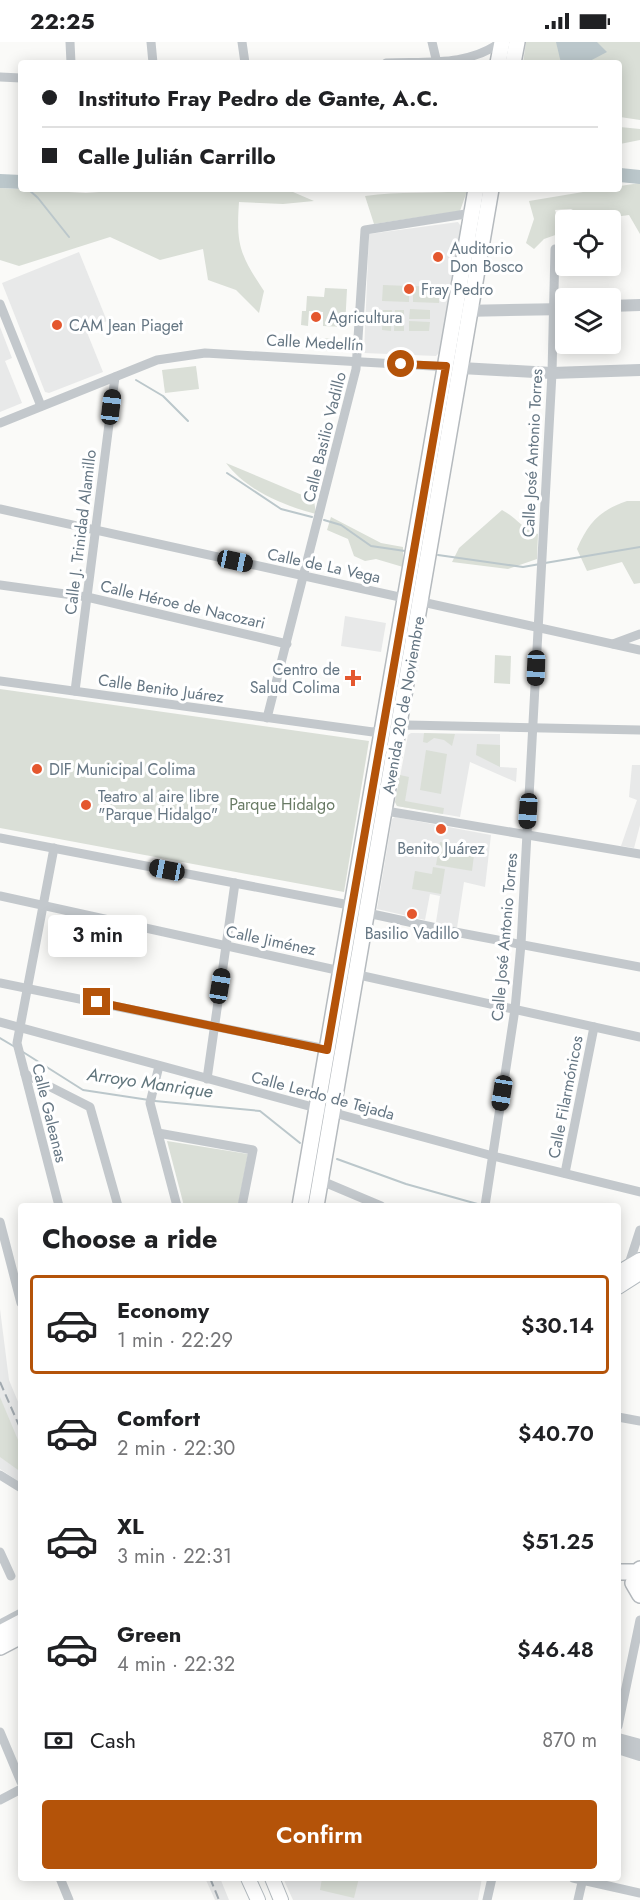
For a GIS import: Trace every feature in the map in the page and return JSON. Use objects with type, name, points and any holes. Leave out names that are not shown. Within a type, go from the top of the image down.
[{"type":"main road","points":[[498,60],[501,42]]},
{"type":"main road","points":[[514,60],[517,42]]},
{"type":"main road","name":"Avenida 20 de Noviembre","points":[[300,1203],[317,1108],[334,1051],[359,909],[369,808],[406,598],[454,367],[471,311],[481,203]]},
{"type":"main road","name":"Avenida 20 de Noviembre","points":[[359,909],[385,811],[422,602],[454,367],[455,311],[481,203]]},
{"type":"main road","name":"Avenida 20 de Noviembre","points":[[317,1203],[332,1113],[334,1051]]},
{"type":"main road","points":[[621,1283],[632,1268]]},
{"type":"main road","points":[[621,1572],[638,1570],[638,1595]]},
{"type":"main road","points":[[621,1582],[638,1595]]},
{"type":"main road","points":[[0,1633],[18,1624]]},
{"type":"main road","points":[[0,1647],[18,1638]]},
{"type":"main road","points":[[249,1881],[258,1900]]},
{"type":"main road","points":[[273,1881],[281,1900]]},
{"type":"street","points":[[70,42],[71,60]]},
{"type":"street","points":[[152,42],[153,60]]},
{"type":"street","points":[[242,42],[245,60]]},
{"type":"street","points":[[432,42],[436,60]]},
{"type":"street","points":[[451,60],[478,56],[501,42]]},
{"type":"street","points":[[0,77],[18,78]]},
{"type":"street","name":"Calle Basilio Vadillo","points":[[267,718],[305,576],[357,361],[364,230],[481,203]]},
{"type":"street","points":[[0,304],[42,406]]},
{"type":"street","points":[[621,306],[640,305]]},
{"type":"street","points":[[455,311],[555,310]]},
{"type":"street","name":"Calle José Antonio Torres","points":[[485,1203],[515,1009],[521,944],[555,349]]},
{"type":"street","name":"Calle Medellín","points":[[0,423],[157,360],[187,354],[357,361],[552,373],[640,370]]},
{"type":"street","name":"Calle J. Trinidad Alamillo","points":[[75,691],[115,377]]},
{"type":"street","name":"Calle de La Vega","points":[[0,509],[640,650]]},
{"type":"street","name":"Calle Héroe de Nacozari","points":[[0,585],[87,597],[287,644]]},
{"type":"street","points":[[613,644],[640,634]]},
{"type":"street","name":"Calle Benito Juárez","points":[[0,681],[373,732],[400,726],[640,730]]},
{"type":"street","points":[[369,808],[640,854]]},
{"type":"street","points":[[0,838],[235,883],[640,968]]},
{"type":"street","points":[[20,1027],[54,848]]},
{"type":"street","points":[[207,1079],[235,883]]},
{"type":"street","name":"Calle Jiménez","points":[[0,896],[640,1037]]},
{"type":"street","points":[[0,982],[334,1051]]},
{"type":"street","name":"Calle Lerdo de Tejada","points":[[0,1022],[493,1156],[640,1192]]},
{"type":"street","name":"Calle Galeanas","points":[[20,1027],[17,1043],[58,1203]]},
{"type":"street","name":"Calle Filarmónicos","points":[[565,1173],[594,1027]]},
{"type":"street","points":[[159,1066],[151,1100],[176,1203]]},
{"type":"street","points":[[25,1074],[90,1107],[117,1203]]},
{"type":"street","points":[[158,1133],[253,1150],[243,1203]]},
{"type":"street","points":[[305,1174],[374,1203]]},
{"type":"street","points":[[0,1222],[16,1267]]},
{"type":"street","points":[[632,1268],[640,1230]]},
{"type":"street","points":[[621,1418],[640,1421]]},
{"type":"street","points":[[3,1480],[18,1487]]},
{"type":"street","points":[[0,1551],[11,1576]]},
{"type":"street","points":[[0,1624],[18,1615]]},
{"type":"street","points":[[621,1712],[640,1620]]},
{"type":"street","points":[[0,1654],[18,1645]]},
{"type":"street","points":[[0,1732],[18,1775]]},
{"type":"street","points":[[621,1740],[640,1745]]},
{"type":"street","points":[[621,1749],[640,1755]]},
{"type":"street","points":[[0,1800],[18,1791]]},
{"type":"street","points":[[61,1881],[69,1900]]},
{"type":"street","points":[[487,1900],[491,1881]]},
{"type":"street","points":[[578,1900],[580,1881]]},
{"type":"street","points":[[589,1881],[640,1893]]},
{"type":"shaded area","points":[[556,42],[597,42],[607,52],[592,60],[560,60]]},
{"type":"shaded area","name":"Fray Pedro","points":[[458,222],[462,228],[441,351],[436,356],[364,353],[369,234]]},
{"type":"shaded area","name":"CAM Jean Piaget","points":[[79,252],[107,321],[86,330],[103,372],[49,393],[45,392],[2,283]]},
{"type":"shaded area","points":[[0,327],[12,358],[5,361],[22,403],[0,412]]},
{"type":"shaded area","points":[[345,616],[386,623],[381,652],[341,646]]},
{"type":"shaded area","points":[[411,733],[500,734],[500,767],[517,768],[516,782],[470,762],[460,817],[397,806],[395,802],[408,735]]},
{"type":"shaded area","points":[[632,765],[640,765],[640,825],[634,848],[621,846],[637,800],[629,797]]},
{"type":"shaded area","points":[[395,817],[491,835],[485,887],[464,882],[457,928],[436,922],[440,896],[430,894],[425,920],[377,909],[392,819]]},
{"type":"shaded area","points":[[0,1309],[9,1380],[18,1402],[18,1481],[0,1469]]},
{"type":"shaded area","points":[[206,1881],[221,1881],[229,1900],[215,1900]]},
{"type":"shaded area","points":[[284,1881],[481,1881],[478,1900],[293,1900]]},
{"type":"green space","points":[[526,42],[640,42],[640,120],[622,117],[622,60],[523,60]]},
{"type":"green space","points":[[622,127],[640,129],[640,140],[622,144]]},
{"type":"green space","points":[[640,183],[640,234],[629,215],[621,216],[621,210],[555,210],[555,235],[544,239],[534,249],[526,243],[534,219],[529,201],[583,192],[622,192],[622,186]]},
{"type":"green space","points":[[0,188],[18,189],[18,192],[86,193],[293,192],[314,201],[283,204],[239,202],[238,229],[241,249],[264,291],[259,313],[236,290],[208,280],[203,249],[160,260],[110,237],[19,266],[0,260]]},
{"type":"green space","points":[[467,192],[460,211],[374,224],[365,196]]},
{"type":"green space","points":[[383,285],[409,286],[409,302],[382,301]]},
{"type":"green space","points":[[413,286],[439,287],[439,303],[413,302]]},
{"type":"green space","points":[[325,288],[347,289],[345,327],[323,326],[323,312],[309,311],[308,326],[301,325],[302,311],[306,311],[307,296],[324,297]]},
{"type":"green space","points":[[410,309],[430,310],[430,319],[409,319]]},
{"type":"green space","points":[[383,310],[392,310],[391,331],[382,330]]},
{"type":"green space","points":[[395,310],[404,310],[404,331],[394,331]]},
{"type":"green space","points":[[409,321],[430,322],[429,331],[409,331]]},
{"type":"green space","points":[[319,338],[354,340],[353,352],[319,350]]},
{"type":"green space","points":[[196,366],[199,389],[165,393],[162,370]]},
{"type":"green space","points":[[226,463],[314,500],[316,514],[266,496],[234,473]]},
{"type":"green space","points":[[627,501],[640,501],[640,583],[634,584],[622,562],[587,571],[577,549],[586,532],[602,513]]},
{"type":"green space","points":[[502,510],[538,534],[537,559],[508,569],[452,562],[459,548]]},
{"type":"green space","points":[[331,517],[381,543],[403,547],[403,567],[376,559],[365,561],[354,556],[348,539],[327,530]]},
{"type":"green space","points":[[495,655],[511,656],[510,684],[494,683]]},
{"type":"green space","name":"Parque Hidalgo","points":[[0,689],[369,741],[344,892],[0,828]]},
{"type":"green space","points":[[424,733],[455,734],[452,746],[444,740],[434,738],[427,743],[423,742]]},
{"type":"green space","points":[[477,744],[500,745],[500,767],[476,755]]},
{"type":"green space","points":[[426,750],[447,754],[441,794],[420,790]]},
{"type":"green space","points":[[400,775],[409,777],[405,801],[444,808],[443,814],[397,806],[395,802]]},
{"type":"green space","points":[[440,842],[475,847],[472,871],[436,865]]},
{"type":"green space","points":[[433,867],[445,869],[441,894],[412,889],[415,871],[432,874]]},
{"type":"green space","points":[[167,1141],[248,1154],[239,1203],[183,1203]]},
{"type":"green space","points":[[0,1397],[18,1440],[18,1470],[0,1457]]},
{"type":"green space","points":[[322,1881],[358,1881],[354,1898],[320,1890]]},
{"type":"waterway","points":[[622,175],[640,177]]},
{"type":"waterway","points":[[0,181],[18,182]]},
{"type":"waterway","points":[[31,192],[69,237]]},
{"type":"waterway","points":[[136,380],[163,396],[188,421]]},
{"type":"waterway","points":[[227,473],[281,509],[312,517]]},
{"type":"waterway","points":[[324,520],[341,525],[371,546],[405,551]]},
{"type":"waterway","points":[[545,563],[640,547]]},
{"type":"waterway","points":[[438,555],[523,567],[540,564]]},
{"type":"waterway","name":"Arroyo Manrique","points":[[0,1038],[15,1047]]},
{"type":"waterway","name":"Arroyo Manrique","points":[[23,1052],[83,1090],[149,1100]]},
{"type":"waterway","name":"Arroyo Manrique","points":[[155,1101],[260,1111],[300,1143]]},
{"type":"waterway","name":"Arroyo Manrique","points":[[337,1159],[406,1184],[474,1203]]},
{"type":"railway","points":[[0,1382],[18,1423]]},
{"type":"railway","points":[[211,1881],[219,1900]]},
{"type":"place","name":"Auditorio Don Bosco","points":[[438,257]]},
{"type":"place","name":"Fray Pedro","points":[[409,289]]},
{"type":"place","name":"Agricultura","points":[[316,317]]},
{"type":"place","name":"CAM Jean Piaget","points":[[57,325]]},
{"type":"place","name":"Centro de Salud Colima","points":[[353,678]]},
{"type":"place","name":"DIF Municipal Colima","points":[[37,769]]},
{"type":"place","name":"Teatro al aire libre \"Parque Hidalgo\"","points":[[86,805]]},
{"type":"place","name":"Benito Juárez","points":[[441,829]]},
{"type":"place","name":"Basilio Vadillo","points":[[412,914]]},
{"type":"route","points":[[97,1002],[327,1050],[446,366],[401,364]]}]
